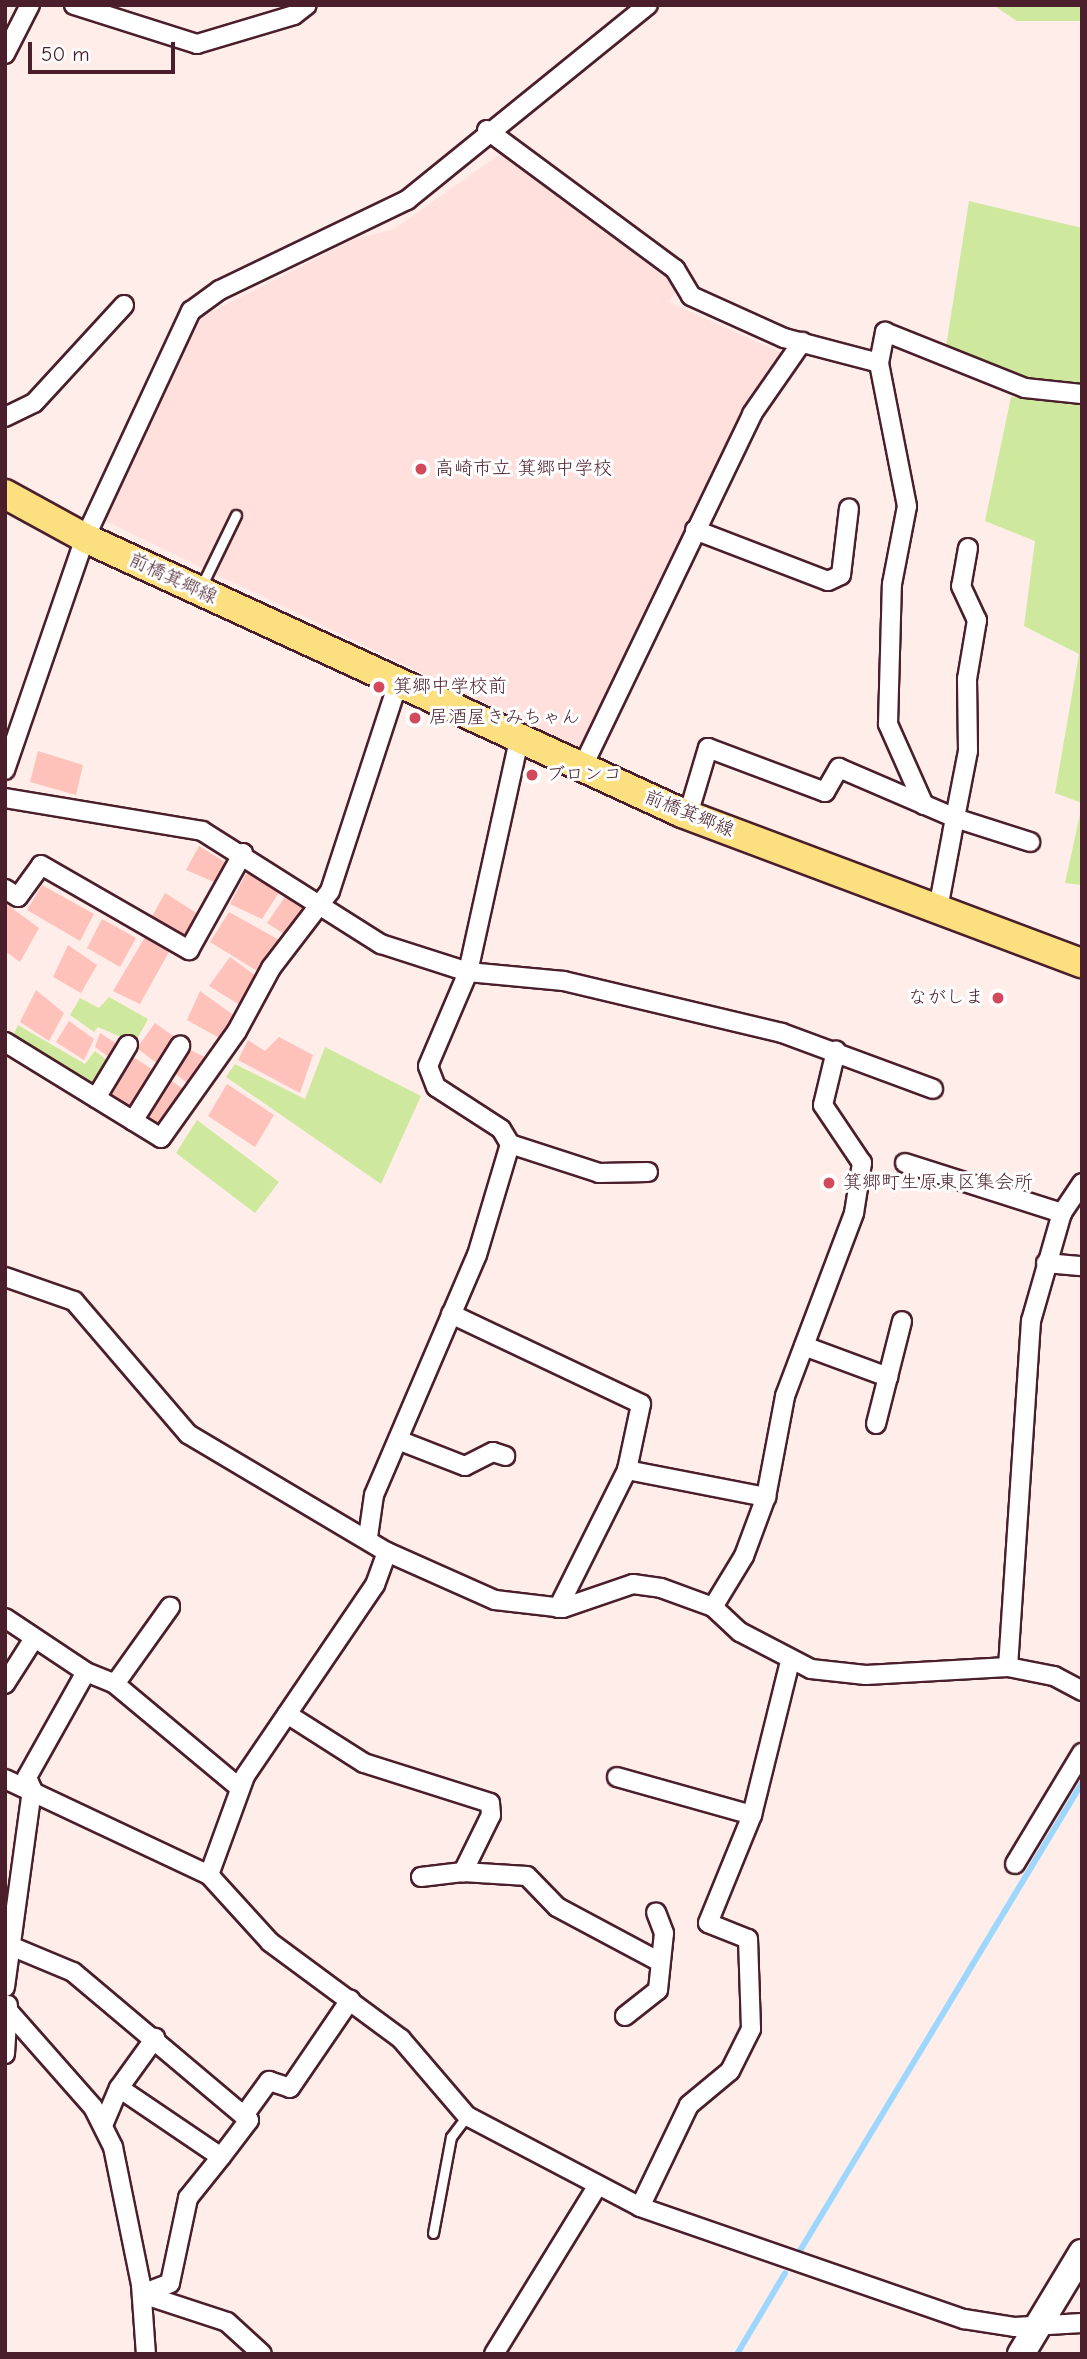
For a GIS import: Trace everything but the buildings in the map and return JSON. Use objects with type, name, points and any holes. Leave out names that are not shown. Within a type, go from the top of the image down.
[{"type":"main road","name":"前橋箕郷線","points":[[5,494],[85,538],[199,592],[688,816],[1082,963]]},
{"type":"street","points":[[5,54],[30,5]]},
{"type":"street","points":[[74,5],[197,44],[307,5]]},
{"type":"street","points":[[5,770],[85,538],[191,311],[220,290],[396,207],[487,130],[648,5]]},
{"type":"street","points":[[487,130],[676,269],[691,296],[802,342],[879,363]]},
{"type":"street","points":[[5,417],[34,403],[124,305]]},
{"type":"street","points":[[924,805],[888,724],[892,584],[907,506],[879,363],[885,332],[1025,388],[1082,394]]},
{"type":"street","points":[[582,768],[752,414],[802,342]]},
{"type":"street","points":[[695,530],[828,581],[841,575],[849,508]]},
{"type":"street","points":[[938,909],[968,751],[967,679],[977,620],[961,586],[968,548]]},
{"type":"street","points":[[5,1042],[161,1138],[322,901],[345,853],[398,683]]},
{"type":"street","points":[[519,740],[468,972],[430,1051],[429,1076],[453,1102],[501,1129],[510,1144],[598,1173],[648,1172]]},
{"type":"street","points":[[688,816],[708,747],[825,792],[839,768],[954,818],[1030,842]]},
{"type":"street","points":[[5,798],[202,831],[322,901],[381,944],[468,972],[564,981],[836,1051],[933,1089]]},
{"type":"street","points":[[5,889],[18,897],[41,865],[190,950],[243,853]]},
{"type":"street","points":[[96,1098],[128,1045]]},
{"type":"street","points":[[133,1121],[180,1046]]},
{"type":"street","points":[[713,1607],[744,1556],[766,1497],[785,1396],[854,1213],[862,1163],[823,1105],[836,1051]]},
{"type":"street","points":[[368,1537],[374,1495],[451,1314],[510,1144]]},
{"type":"street","points":[[905,1163],[1062,1213]]},
{"type":"street","points":[[1008,1667],[1020,1547],[1024,1394],[1046,1263],[1062,1213],[1082,1183]]},
{"type":"street","points":[[1046,1263],[1082,1266]]},
{"type":"street","points":[[5,1277],[74,1301],[188,1434],[368,1537],[387,1552],[495,1600],[558,1608],[633,1584],[684,1594],[713,1607],[790,1662],[866,1675],[1008,1667],[1054,1676],[1082,1691]]},
{"type":"street","points":[[451,1314],[640,1404],[627,1470],[558,1608]]},
{"type":"street","points":[[876,1424],[902,1321]]},
{"type":"street","points":[[804,1346],[888,1377]]},
{"type":"street","points":[[398,1440],[465,1466],[493,1452],[505,1455]]},
{"type":"street","points":[[627,1470],[766,1497]]},
{"type":"street","points":[[209,1875],[240,1788],[375,1585],[387,1552]]},
{"type":"street","points":[[115,1684],[170,1607]]},
{"type":"street","points":[[5,1618],[33,1640],[86,1672],[115,1684],[240,1788]]},
{"type":"street","points":[[5,1684],[33,1640]]},
{"type":"street","points":[[640,2207],[688,2105],[730,2071],[751,2029],[748,1939],[708,1923],[751,1815],[790,1662]]},
{"type":"street","points":[[5,2054],[10,2013],[5,1987],[13,1947],[32,1789],[27,1777],[86,1672]]},
{"type":"street","points":[[287,1714],[364,1763],[490,1803],[494,1808],[463,1872]]},
{"type":"street","points":[[1015,1864],[1082,1753]]},
{"type":"street","points":[[617,1777],[751,1815]]},
{"type":"street","points":[[5,1779],[32,1789],[209,1875],[270,1942],[401,2039],[467,2116],[640,2207],[792,2262],[964,2319],[1037,2327],[1082,2323]]},
{"type":"street","points":[[421,1877],[463,1872],[527,1876],[557,1907],[660,1962]]},
{"type":"street","points":[[625,2016],[658,1990],[664,1933],[656,1912]]},
{"type":"street","points":[[13,1947],[73,1972],[155,2038],[186,2072],[245,2114],[249,2120],[188,2198],[170,2283],[142,2294]]},
{"type":"street","points":[[245,2114],[269,2081],[290,2088],[350,2000]]},
{"type":"street","points":[[10,2013],[104,2123],[142,2294],[146,2354]]},
{"type":"street","points":[[104,2123],[119,2088],[155,2038]]},
{"type":"street","points":[[119,2088],[221,2157]]},
{"type":"street","points":[[494,2354],[597,2185]]},
{"type":"street","points":[[1021,2354],[1082,2253]]},
{"type":"street","points":[[142,2294],[227,2322],[262,2354]]},
{"type":"lane","points":[[199,592],[236,515]]},
{"type":"lane","points":[[433,2233],[451,2137],[467,2116]]},
{"type":"shaded area","name":"高崎市立 箕郷中学校","points":[[506,150],[672,278],[676,291],[669,302],[782,353],[582,750],[101,519],[201,317],[355,239],[394,229]]},
{"type":"green space","points":[[993,5],[1082,5],[1082,21],[1017,21]]},
{"type":"green space","points":[[969,201],[1082,228],[1082,385],[1036,384],[946,347]]},
{"type":"green space","points":[[1011,397],[1082,404],[1082,803],[1055,793],[1079,654],[1024,626],[1035,541],[985,521]]},
{"type":"green space","points":[[1082,805],[1082,885],[1065,883]]},
{"type":"green space","points":[[109,997],[148,1019],[135,1043],[98,1027],[94,1032],[70,1015],[80,998],[99,1008]]},
{"type":"green space","points":[[18,1025],[85,1064],[95,1051],[111,1063],[95,1093],[10,1041]]},
{"type":"green space","points":[[325,1047],[421,1096],[381,1184],[226,1077],[235,1064],[305,1099]]},
{"type":"green space","points":[[197,1120],[279,1182],[255,1213],[176,1153]]},
{"type":"waterway","points":[[798,2254],[1082,1783]]},
{"type":"waterway","points":[[737,2354],[785,2273]]},
{"type":"place","name":"高崎市立 箕郷中学校","points":[[421,469]]},
{"type":"place","name":"箕郷中学校前","points":[[379,687]]},
{"type":"place","name":"居酒屋きみちゃん","points":[[415,718]]},
{"type":"place","name":"ブロンコ","points":[[532,775]]},
{"type":"place","name":"ながしま","points":[[998,998]]},
{"type":"place","name":"箕郷町生原東区集会所","points":[[829,1183]]}]
